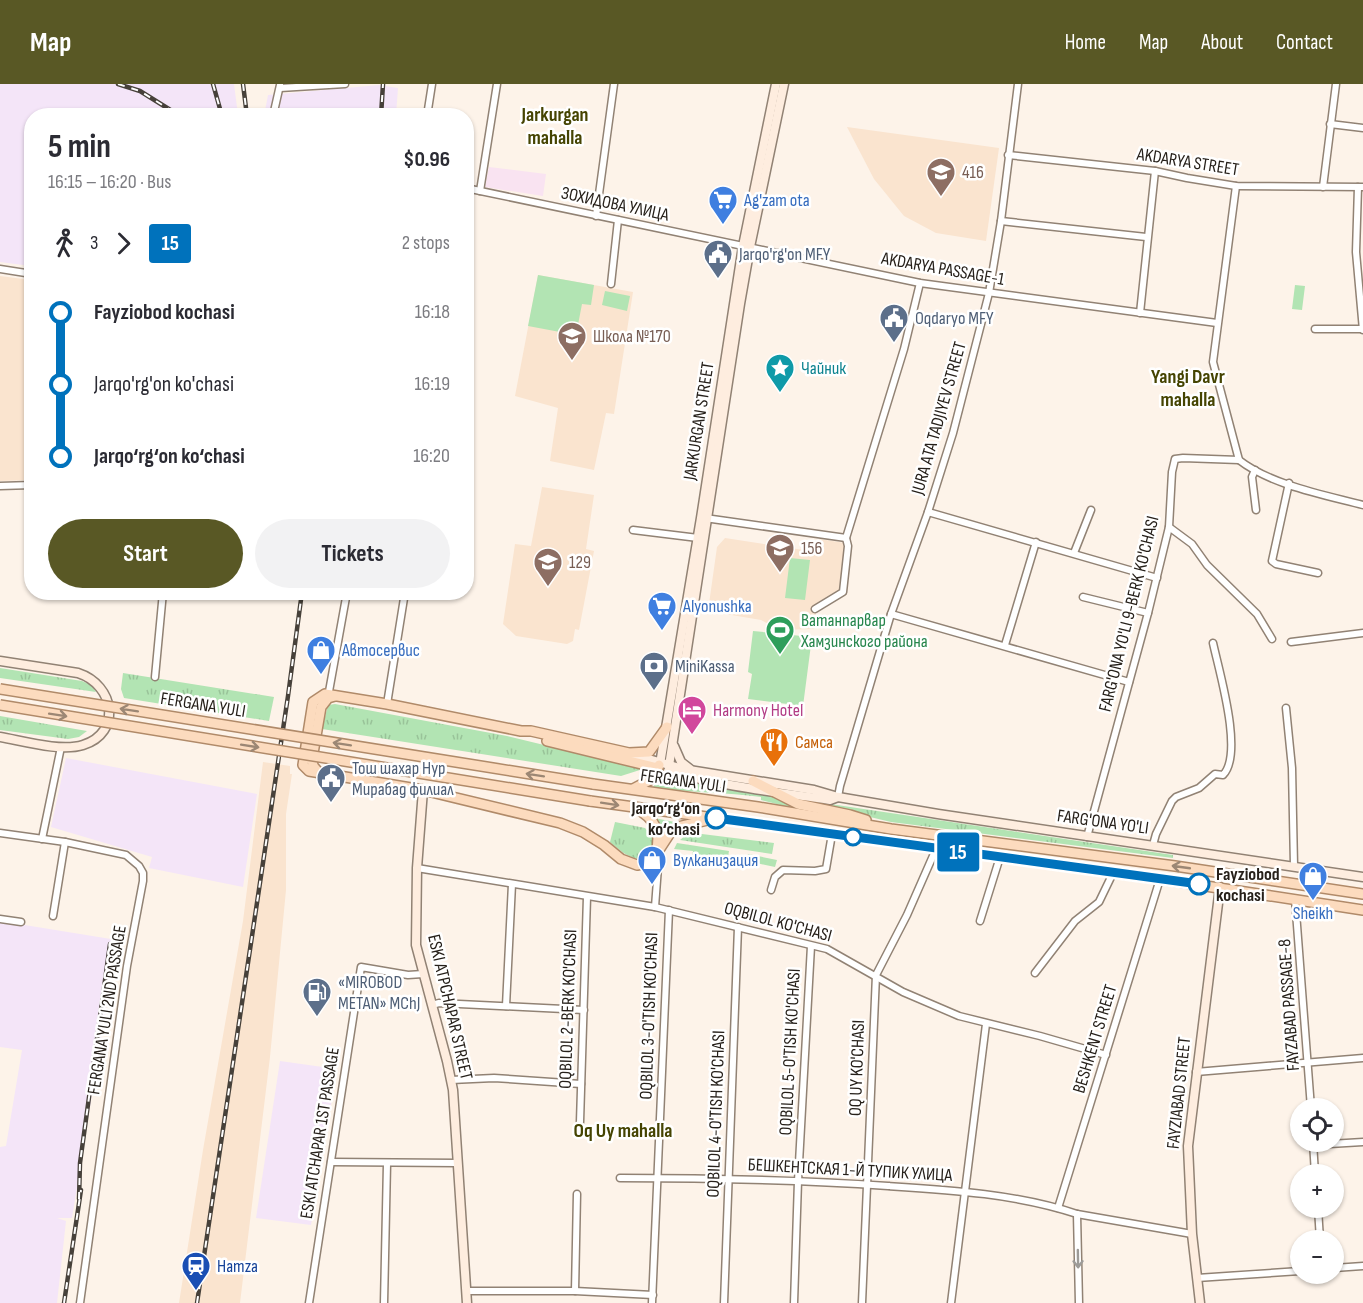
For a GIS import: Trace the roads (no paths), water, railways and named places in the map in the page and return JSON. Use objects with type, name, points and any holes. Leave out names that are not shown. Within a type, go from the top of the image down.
[{"type":"main road","name":"FERGANA YULI","points":[[0,689],[592,784],[758,807],[891,829],[1363,893]]},
{"type":"main road","points":[[666,727],[649,752],[629,753],[531,731],[331,696],[321,707],[312,757],[313,766],[319,772],[423,790],[571,827],[593,838],[621,859],[632,864],[642,865],[653,859],[670,833],[678,826],[716,818]]},
{"type":"main road","name":"FERGANA YULI","points":[[0,705],[590,801],[1220,887],[1363,910]]},
{"type":"main road","points":[[521,731],[530,737],[663,766]]},
{"type":"main road","points":[[627,789],[645,784],[663,766]]},
{"type":"main road","points":[[753,782],[798,804],[850,815],[891,829]]},
{"type":"main road","points":[[630,807],[639,809],[658,829],[658,847],[653,859]]},
{"type":"street","points":[[275,108],[280,86],[345,84]]},
{"type":"street","points":[[428,108],[432,84]]},
{"type":"street","points":[[480,191],[496,84]]},
{"type":"street","points":[[596,216],[614,84]]},
{"type":"street","name":"JARKURGAN STREET","points":[[663,766],[674,746],[704,518],[746,247],[776,84]]},
{"type":"street","name":"JARKURGAN STREET","points":[[746,247],[784,84]]},
{"type":"street","name":"JURA АTA TADJIYEV STREET","points":[[838,797],[891,614],[928,512],[952,433],[989,293],[1001,221],[1018,84]]},
{"type":"street","points":[[1323,187],[1336,84]]},
{"type":"street","points":[[1330,124],[1363,128]]},
{"type":"street","name":"AKDARYA STREET","points":[[1008,155],[1155,171],[1236,186],[1360,187]]},
{"type":"street","points":[[1140,313],[1146,237],[1155,171]]},
{"type":"street","points":[[1236,186],[1213,362],[1239,460],[1255,470],[1289,483],[1363,505]]},
{"type":"street","points":[[1315,329],[1363,329],[1360,187]]},
{"type":"street","name":"ЗОХИДОВА УЛИЦА","points":[[474,190],[746,247]]},
{"type":"street","points":[[611,284],[618,220]]},
{"type":"street","points":[[1001,221],[1146,237]]},
{"type":"street","name":"AKDARYA PASSAGE-1","points":[[746,247],[920,283],[1217,323]]},
{"type":"street","points":[[0,269],[24,273]]},
{"type":"street","points":[[815,609],[843,592],[848,546],[846,538],[904,349],[920,283]]},
{"type":"street","name":"FARG'ONA YO'LI 9-BERK KO'CHASI","points":[[1087,837],[1148,614],[1169,527],[1172,472],[1175,459],[1239,460]]},
{"type":"street","points":[[1255,470],[1252,477],[1257,510]]},
{"type":"street","points":[[1289,483],[1272,561],[1276,564],[1318,573]]},
{"type":"street","points":[[0,486],[24,484]]},
{"type":"street","points":[[1074,553],[1091,510]]},
{"type":"street","name":"JURA АTA TADJIYEV STREET","points":[[928,512],[1157,578]]},
{"type":"street","points":[[704,518],[846,538]]},
{"type":"street","name":"JARKURGAN STREET","points":[[663,766],[666,727],[698,538],[704,518]]},
{"type":"street","points":[[1169,527],[1192,544],[1207,566],[1257,614],[1272,639]]},
{"type":"street","points":[[633,530],[698,538]]},
{"type":"street","points":[[1005,645],[1036,542]]},
{"type":"street","points":[[1083,597],[1148,614]]},
{"type":"street","points":[[155,677],[162,600]]},
{"type":"street","points":[[331,696],[346,600]]},
{"type":"street","points":[[387,704],[404,600]]},
{"type":"street","points":[[891,614],[1129,682]]},
{"type":"street","points":[[1290,642],[1363,633]]},
{"type":"street","points":[[1154,845],[1156,834],[1172,801],[1176,797],[1199,788],[1215,774],[1223,775],[1226,772],[1232,747],[1230,719],[1213,644]]},
{"type":"street","points":[[0,661],[78,673],[89,677],[102,688],[109,708],[108,719],[103,729],[87,744],[61,747],[0,737]]},
{"type":"street","points":[[1287,708],[1292,768],[1294,866]]},
{"type":"street","points":[[674,746],[681,762],[690,770]]},
{"type":"street","points":[[42,840],[61,747]]},
{"type":"street","name":"FARG'ONA YO'LI","points":[[629,753],[709,782],[830,800],[838,797]]},
{"type":"street","name":"FARG'ONA YO'LI","points":[[663,766],[1087,837],[1363,877]]},
{"type":"street","name":"ESKI ATPCHAPAR STREET","points":[[423,790],[417,868],[416,940],[451,1080],[467,1303]]},
{"type":"street","name":"FERGANA YULI 2ND PASSAGE","points":[[0,833],[65,842],[126,855],[137,862],[143,877],[127,966],[81,1303]]},
{"type":"street","points":[[771,890],[775,877],[783,870],[826,869],[832,834]]},
{"type":"street","points":[[53,916],[65,842]]},
{"type":"street","name":"OQ UY KO'CHASI","points":[[862,1303],[876,975],[907,915],[936,849]]},
{"type":"street","points":[[980,921],[1000,857]]},
{"type":"street","points":[[653,859],[658,867],[655,907]]},
{"type":"street","name":"OQBILOL KO'CHASI","points":[[417,868],[655,907],[827,949],[903,992],[959,1016],[1106,1055]]},
{"type":"street","points":[[1035,973],[1075,921],[1099,902],[1113,873]]},
{"type":"street","name":"BESHKENT STREET","points":[[1058,1208],[1160,879]]},
{"type":"street","points":[[506,1006],[512,884]]},
{"type":"street","name":"FAYZIABAD STREET","points":[[1200,1303],[1192,1234],[1188,1146],[1220,887]]},
{"type":"street","name":"OQBILOL 2-BERK KO'CHASI","points":[[580,1122],[587,897]]},
{"type":"street","name":"FAYZABAD PASSAGE-8","points":[[1295,899],[1310,1098]]},
{"type":"street","name":"OQBILOL 3-O'TISH KO'CHASI","points":[[652,1303],[669,910]]},
{"type":"street","points":[[0,919],[21,922]]},
{"type":"street","name":"OQBILOL 4-O'TISH KO'CHASI","points":[[724,1303],[738,927]]},
{"type":"street","name":"OQBILOL 5-O'TISH KO'CHASI","points":[[794,1303],[798,1181],[811,946]]},
{"type":"street","name":"ESKI ATCHAPAR 1ST PASSAGE","points":[[309,1303],[361,967],[408,975],[423,974]]},
{"type":"street","points":[[432,1005],[439,1003],[584,1010]]},
{"type":"street","points":[[951,1303],[986,1024]]},
{"type":"street","points":[[1196,1072],[1363,1058]]},
{"type":"street","points":[[451,1080],[494,1078],[581,1084]]},
{"type":"street","points":[[1344,1142],[1363,1142]]},
{"type":"street","points":[[331,1162],[457,1163]]},
{"type":"street","points":[[384,1303],[387,1164]]},
{"type":"street","name":"БЕШКЕНТСКАЯ 1-Й ТУПИК УЛИЦА","points":[[620,1178],[729,1178],[965,1191],[1192,1234]]},
{"type":"street","points":[[575,1291],[577,1194]]},
{"type":"street","points":[[1077,1214],[1079,1303]]},
{"type":"street","points":[[1344,1267],[1363,1266]]},
{"type":"street","points":[[1197,1278],[1290,1272]]},
{"type":"street","points":[[466,1291],[575,1291],[652,1295]]},
{"type":"railway","points":[[118,84],[140,91],[167,108]]},
{"type":"railway","points":[[213,84],[220,108]]},
{"type":"railway","points":[[243,84],[246,108]]},
{"type":"railway","points":[[382,108],[383,84]]},
{"type":"railway","points":[[197,1303],[301,600]]},
{"type":"railway","points":[[79,1199],[80,1163],[110,944]]},
{"type":"railway","points":[[64,1303],[81,1190]]},
{"type":"place","name":"416","points":[[941,198]]},
{"type":"place","name":"Ag'zam ota","points":[[723,226]]},
{"type":"place","name":"Jarqo'rg'on MFY","points":[[718,280]]},
{"type":"place","name":"Oqdaryo MFY","points":[[894,344]]},
{"type":"place","name":"Школа №170","points":[[572,362]]},
{"type":"place","name":"Чайник","points":[[780,394]]},
{"type":"place","name":"156","points":[[780,574]]},
{"type":"place","name":"129","points":[[548,588]]},
{"type":"place","name":"Alyonushka","points":[[662,632]]},
{"type":"place","name":"Ватанпарвар Хамзинского района","points":[[780,656]]},
{"type":"place","name":"Автосервис","points":[[321,676]]},
{"type":"place","name":"MiniKassa","points":[[654,692]]},
{"type":"place","name":"Harmony Hotel","points":[[692,736]]},
{"type":"place","name":"Самса","points":[[774,768]]},
{"type":"place","name":"Тош шахар Нур Мирабад филиал","points":[[331,804]]},
{"type":"place","name":"Jarqo‘rg‘on ko‘chasi","points":[[716,818]]},
{"type":"place","name":"Fayziobod kochasi","points":[[1199,884]]},
{"type":"place","name":"Вулканизация","points":[[652,886]]},
{"type":"place","name":"Sheikh","points":[[1313,902]]},
{"type":"place","name":"«MIROBOD METAN» MChJ","points":[[317,1018]]},
{"type":"place","name":"Hamza","points":[[196,1292]]},
{"type":"district","name":"Jarkurgan mahalla","points":[[555,126]]},
{"type":"district","name":"Yangi Davr mahalla","points":[[1188,388]]},
{"type":"district","name":"Oq Uy mahalla","points":[[623,1131]]}]
